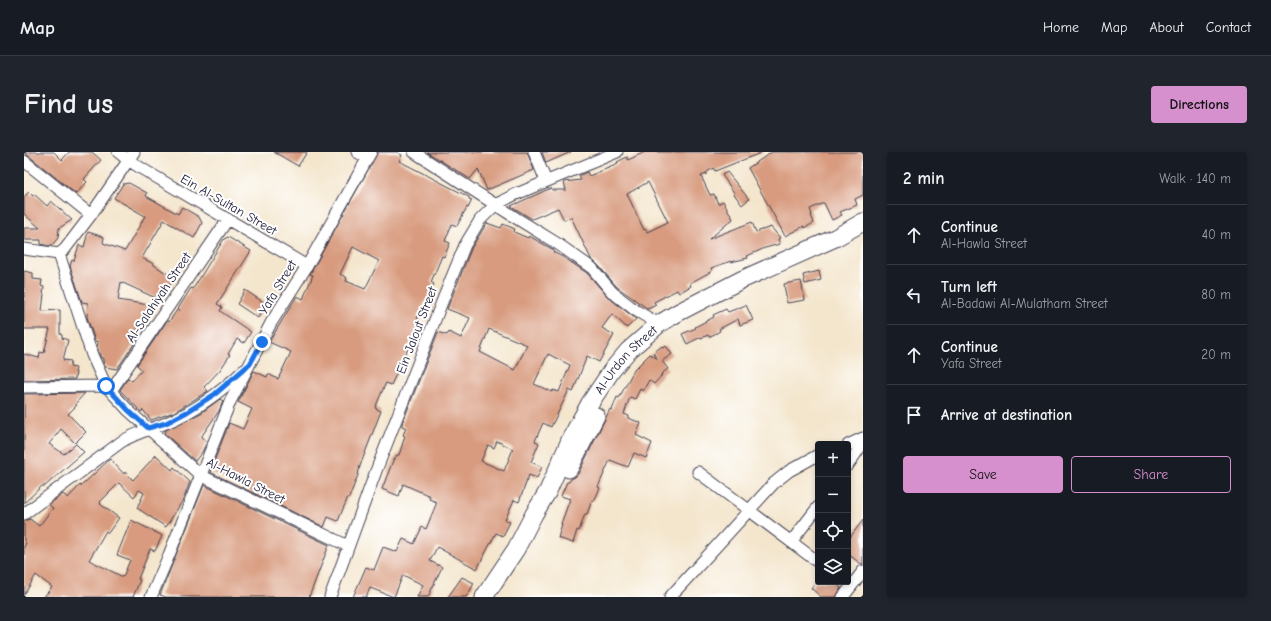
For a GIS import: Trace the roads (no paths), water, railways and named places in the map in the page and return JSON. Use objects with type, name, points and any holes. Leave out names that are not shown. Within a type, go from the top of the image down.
[{"type":"highway","name":"Al-Urdon Street","points":[[484,597],[516,549],[548,491],[571,438],[590,403],[612,370],[628,351],[659,324],[708,296],[740,280],[835,238],[863,222]]},
{"type":"highway","name":"Al-Urdon Street","points":[[497,597],[540,526],[600,408],[627,367],[638,354],[666,330],[697,312],[863,233]]},
{"type":"street","name":"Ein Al-Sultan Street","points":[[118,152],[131,156],[228,219],[306,266]]},
{"type":"street","points":[[357,152],[369,155]]},
{"type":"street","points":[[414,152],[558,244],[592,268],[612,292],[635,310],[659,324]]},
{"type":"street","points":[[534,152],[546,181]]},
{"type":"street","name":"Ein Jalout Street","points":[[330,597],[348,546],[446,292],[465,245],[480,220],[495,205],[518,193],[617,152]]},
{"type":"street","name":"Yafa Street","points":[[151,597],[230,402],[271,323],[306,266],[369,155]]},
{"type":"street","points":[[24,249],[60,254],[69,246],[131,156]]},
{"type":"street","points":[[24,161],[91,215]]},
{"type":"street","name":"Al-Salahiyah Street","points":[[108,389],[228,219]]},
{"type":"street","name":"Al-Hawla Street","points":[[60,254],[92,355],[108,389],[129,411],[200,475],[348,546]]},
{"type":"street","points":[[24,514],[121,442],[148,428],[166,423],[203,403],[250,364]]},
{"type":"street","points":[[24,387],[108,389]]},
{"type":"street","points":[[851,444],[863,438]]},
{"type":"street","points":[[851,461],[863,443]]},
{"type":"street","points":[[670,597],[774,483],[789,470],[815,457]]},
{"type":"street","points":[[698,472],[815,560]]},
{"type":"street","points":[[791,542],[815,511]]},
{"type":"street","points":[[851,582],[863,571]]},
{"type":"street","points":[[843,597],[847,585]]}]
